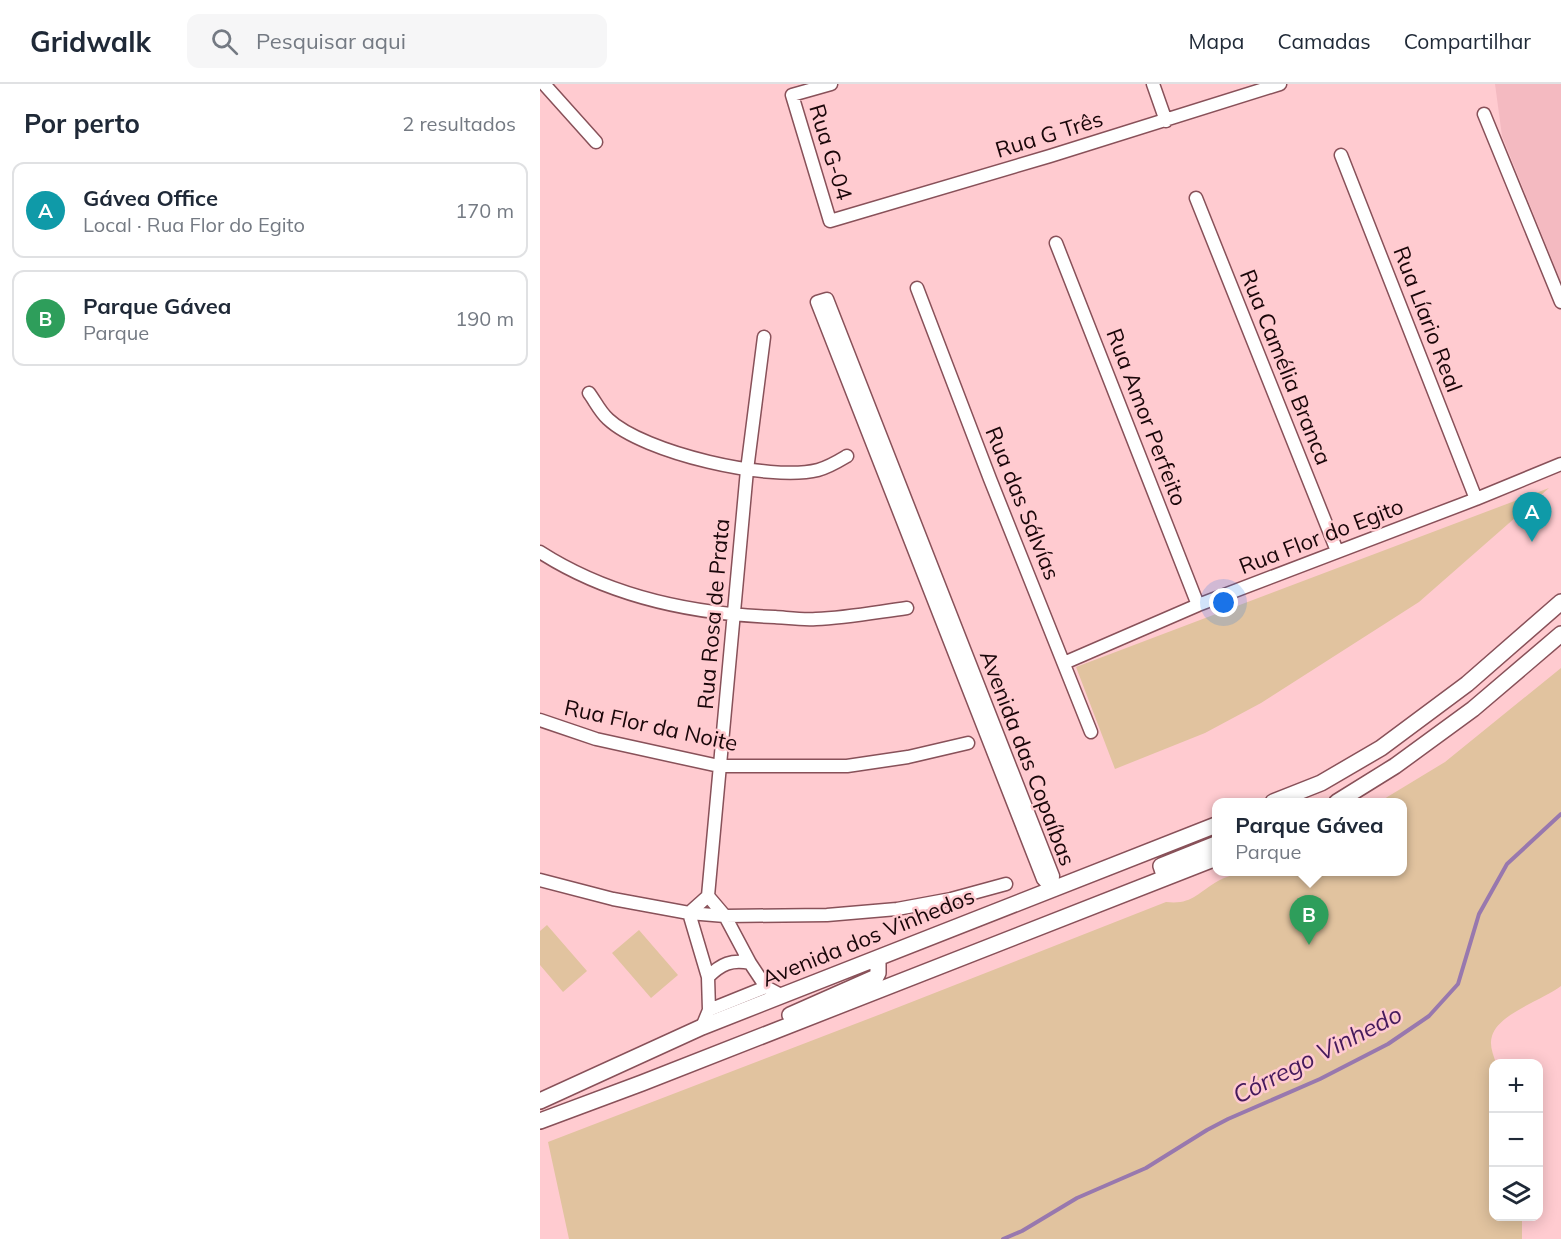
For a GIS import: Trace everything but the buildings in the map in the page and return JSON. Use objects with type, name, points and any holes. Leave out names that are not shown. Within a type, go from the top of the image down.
[{"type":"main road","points":[[1297,798],[1381,748],[1467,684],[1561,602]]},
{"type":"main road","points":[[1343,798],[1395,766],[1473,709],[1561,634]]},
{"type":"main road","points":[[1283,798],[1321,783]]},
{"type":"main road","name":"Avenida dos Vinhedos","points":[[540,1101],[702,1027],[1212,827]]},
{"type":"main road","points":[[1165,878],[1161,867],[1212,846]]},
{"type":"main road","points":[[540,1121],[1212,860]]},
{"type":"main road","points":[[702,1059],[812,1004],[876,977],[878,958]]},
{"type":"street","points":[[544,84],[596,142]]},
{"type":"street","name":"Rua G-04","points":[[830,221],[792,95],[831,84]]},
{"type":"street","points":[[1152,84],[1166,120]]},
{"type":"street","name":"Rua G Três","points":[[830,221],[1280,84]]},
{"type":"street","points":[[1484,114],[1561,302]]},
{"type":"street","name":"Rua Líario Real","points":[[1341,155],[1476,499]]},
{"type":"street","name":"Rua Camélia Branca","points":[[1196,198],[1337,551]]},
{"type":"street","name":"Rua Amor Perfeito","points":[[1056,243],[1198,605]]},
{"type":"street","name":"Rua das Sálvías","points":[[917,288],[1091,732]]},
{"type":"street","name":"Avenida das Copaíbas","points":[[827,299],[1053,876],[1052,889],[1043,879],[817,303],[827,299]]},
{"type":"street","name":"Rua Rosa de Prata","points":[[708,896],[747,470],[764,337]]},
{"type":"street","points":[[589,393],[607,419],[647,442],[671,452],[747,470],[816,471],[847,456]]},
{"type":"street","name":"Rua Flor do Egito","points":[[1064,663],[1198,605],[1476,499],[1561,464]]},
{"type":"street","points":[[540,552],[567,569],[626,593],[679,607],[734,616],[816,619],[907,608]]},
{"type":"street","name":"Rua Flor da Noite","points":[[540,720],[596,739],[719,766],[847,766],[908,757],[968,743]]},
{"type":"street","points":[[540,880],[613,899],[689,913],[725,916],[827,915],[897,909],[951,899],[1006,884]]},
{"type":"street","points":[[689,913],[708,896],[725,916],[750,963],[766,987],[781,995]]},
{"type":"street","points":[[689,913],[708,977],[709,1010],[702,1027]]},
{"type":"street","points":[[708,977],[717,968],[732,961],[750,963]]},
{"type":"street","points":[[709,1010],[766,987]]},
{"type":"shaded area","points":[[1495,84],[1561,84],[1561,282],[1502,136]]},
{"type":"shaded area","points":[[1549,488],[1419,602],[1261,703],[1205,733],[1115,769],[1076,667]]},
{"type":"shaded area","points":[[1561,668],[1561,986],[1503,1020],[1492,1036],[1491,1043],[1495,1059],[1489,1059],[1489,1221],[1522,1221],[1522,1239],[569,1239],[548,1142],[1166,902],[1188,900],[1230,876],[1407,876],[1407,798],[1386,798],[1445,762]]},
{"type":"shaded area","points":[[547,925],[587,971],[563,992],[540,965],[540,931]]},
{"type":"shaded area","points":[[639,930],[678,975],[651,998],[612,953]]},
{"type":"waterway","name":"Córrego Vinhedo","points":[[1003,1239],[1022,1231],[1077,1198],[1146,1168],[1228,1119],[1320,1079],[1388,1044],[1429,1016],[1458,984],[1479,914],[1507,864],[1561,814]]},
{"type":"place","name":"Gávea Office","points":[[1532,542]]},
{"type":"place","name":"Parque Gávea","points":[[1309,945]]}]
